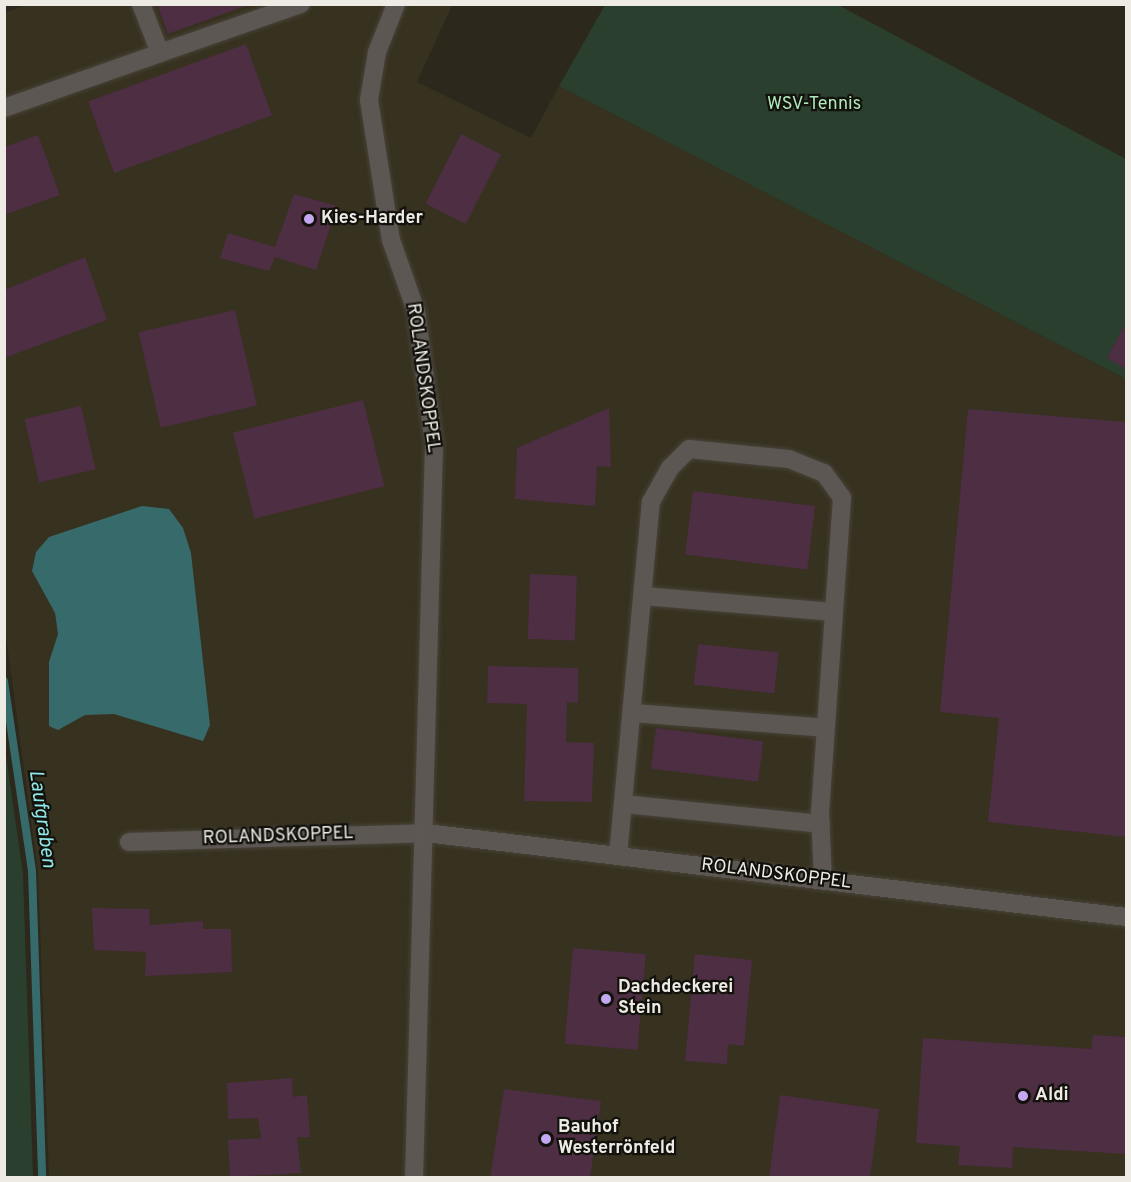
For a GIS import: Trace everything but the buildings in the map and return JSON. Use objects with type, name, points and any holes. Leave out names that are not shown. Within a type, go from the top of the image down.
[{"type":"street","points":[[141,4],[160,53]]},
{"type":"street","points":[[4,108],[302,4]]},
{"type":"street","name":"ROLANDSKOPPEL","points":[[396,4],[377,52],[369,100],[391,240],[416,311],[434,445],[426,833],[414,1178]]},
{"type":"street","points":[[618,856],[651,502],[670,468],[689,449],[789,459],[824,473],[842,498],[825,728],[821,824],[823,880]]},
{"type":"street","points":[[643,596],[832,612]]},
{"type":"street","points":[[632,713],[825,728]]},
{"type":"street","points":[[624,804],[821,824]]},
{"type":"street","name":"ROLANDSKOPPEL","points":[[129,842],[426,833],[1126,916]]},
{"type":"shaded area","points":[[28,4],[452,5],[417,82],[531,138],[559,86],[1126,379],[1126,1177],[49,1177],[38,872],[4,622],[4,13]]},
{"type":"green space","name":"WSV-Tennis","points":[[605,5],[838,5],[1126,159],[1126,379],[559,86]]},
{"type":"green space","points":[[5,748],[23,874],[33,1177],[5,1177]]},
{"type":"water","points":[[142,506],[169,509],[183,528],[191,553],[210,725],[203,741],[114,714],[85,715],[58,730],[49,726],[49,662],[58,634],[55,613],[32,571],[36,552],[49,537]]},
{"type":"waterway","name":"Laufgraben","points":[[4,681],[32,871],[42,1178]]},
{"type":"place","name":"Kies-Harder","points":[[309,219]]},
{"type":"place","name":"Dachdeckerei Stein","points":[[606,999]]},
{"type":"place","name":"Aldi","points":[[1023,1096]]},
{"type":"place","name":"Bauhof Westerrönfeld","points":[[546,1139]]}]
